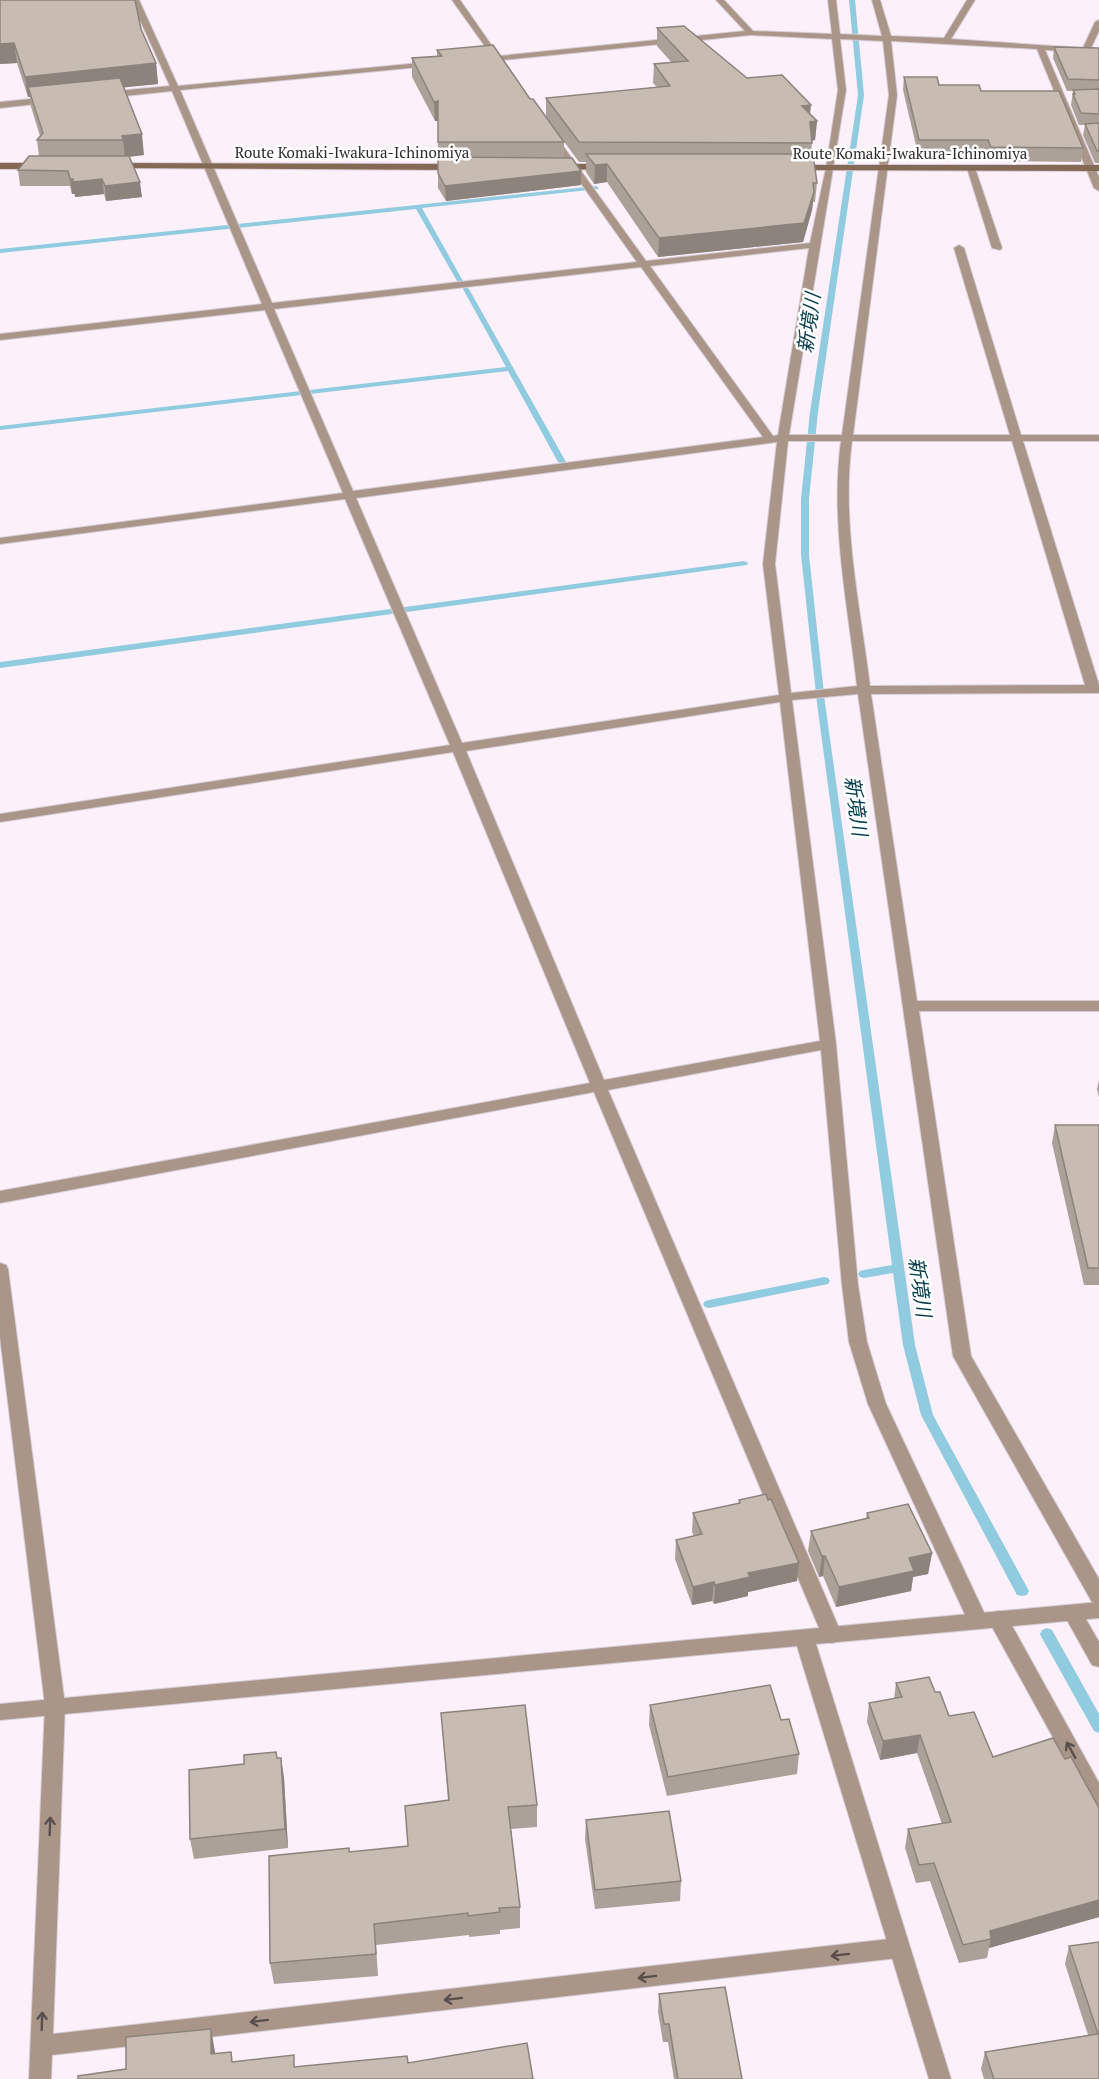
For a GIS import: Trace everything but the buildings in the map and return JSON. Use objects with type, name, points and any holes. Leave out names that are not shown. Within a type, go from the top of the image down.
[{"type":"main road","points":[[0,166],[47,166]]},
{"type":"main road","name":"Route Komaki-Iwakura-Ichinomiya","points":[[105,166],[468,167]]},
{"type":"main road","points":[[550,167],[620,167]]},
{"type":"main road","name":"Route Komaki-Iwakura-Ichinomiya","points":[[784,168],[1095,168]]},
{"type":"street","points":[[135,0],[210,166],[348,495],[459,748],[599,1087],[832,1635]]},
{"type":"street","points":[[456,0],[503,67]]},
{"type":"street","points":[[720,0],[751,33]]},
{"type":"street","points":[[832,0],[841,36],[842,90],[833,168],[814,245],[782,439],[769,564],[791,697],[828,1044],[850,1285],[858,1342],[877,1404],[978,1621]]},
{"type":"street","points":[[876,0],[887,38],[893,95],[879,168],[871,248],[844,438],[843,467],[846,544],[859,690],[910,1006],[962,1356],[1099,1596]]},
{"type":"street","points":[[946,41],[971,0]]},
{"type":"street","points":[[1086,50],[1099,22]]},
{"type":"street","points":[[474,60],[751,33],[946,41],[1099,51]]},
{"type":"street","points":[[1040,47],[1065,96],[1095,168],[1099,188]]},
{"type":"street","points":[[93,96],[439,63]]},
{"type":"street","points":[[0,105],[58,99]]},
{"type":"street","points":[[548,131],[644,264],[782,439]]},
{"type":"street","points":[[971,168],[998,248]]},
{"type":"street","points":[[0,338],[814,245]]},
{"type":"street","points":[[0,818],[791,697],[859,690],[1095,689],[1015,438],[959,248]]},
{"type":"street","points":[[0,541],[782,439],[1099,438]]},
{"type":"street","points":[[910,1006],[1099,1006]]},
{"type":"street","points":[[0,1197],[828,1044]]},
{"type":"street","points":[[0,1269],[55,1705],[40,2079]]},
{"type":"street","points":[[0,1712],[55,1705],[1099,1610]]},
{"type":"street","points":[[1072,1612],[1099,1659]]},
{"type":"street","points":[[998,1619],[1099,1802]]},
{"type":"street","points":[[804,1637],[940,2079]]},
{"type":"street","points":[[41,2046],[898,1948]]},
{"type":"waterway","name":"新境川","points":[[852,0],[861,95],[814,412],[805,499],[805,555],[821,703],[898,1268]]},
{"type":"waterway","points":[[0,251],[596,188]]},
{"type":"waterway","points":[[418,207],[460,281]]},
{"type":"waterway","points":[[466,289],[562,462]]},
{"type":"waterway","points":[[0,428],[510,369]]},
{"type":"waterway","points":[[0,665],[744,563]]},
{"type":"waterway","points":[[864,1274],[898,1268]]},
{"type":"waterway","name":"新境川","points":[[898,1268],[909,1345],[927,1415],[1022,1591]]},
{"type":"waterway","points":[[709,1304],[824,1281]]},
{"type":"waterway","name":"新境川","points":[[1047,1634],[1099,1727]]}]
